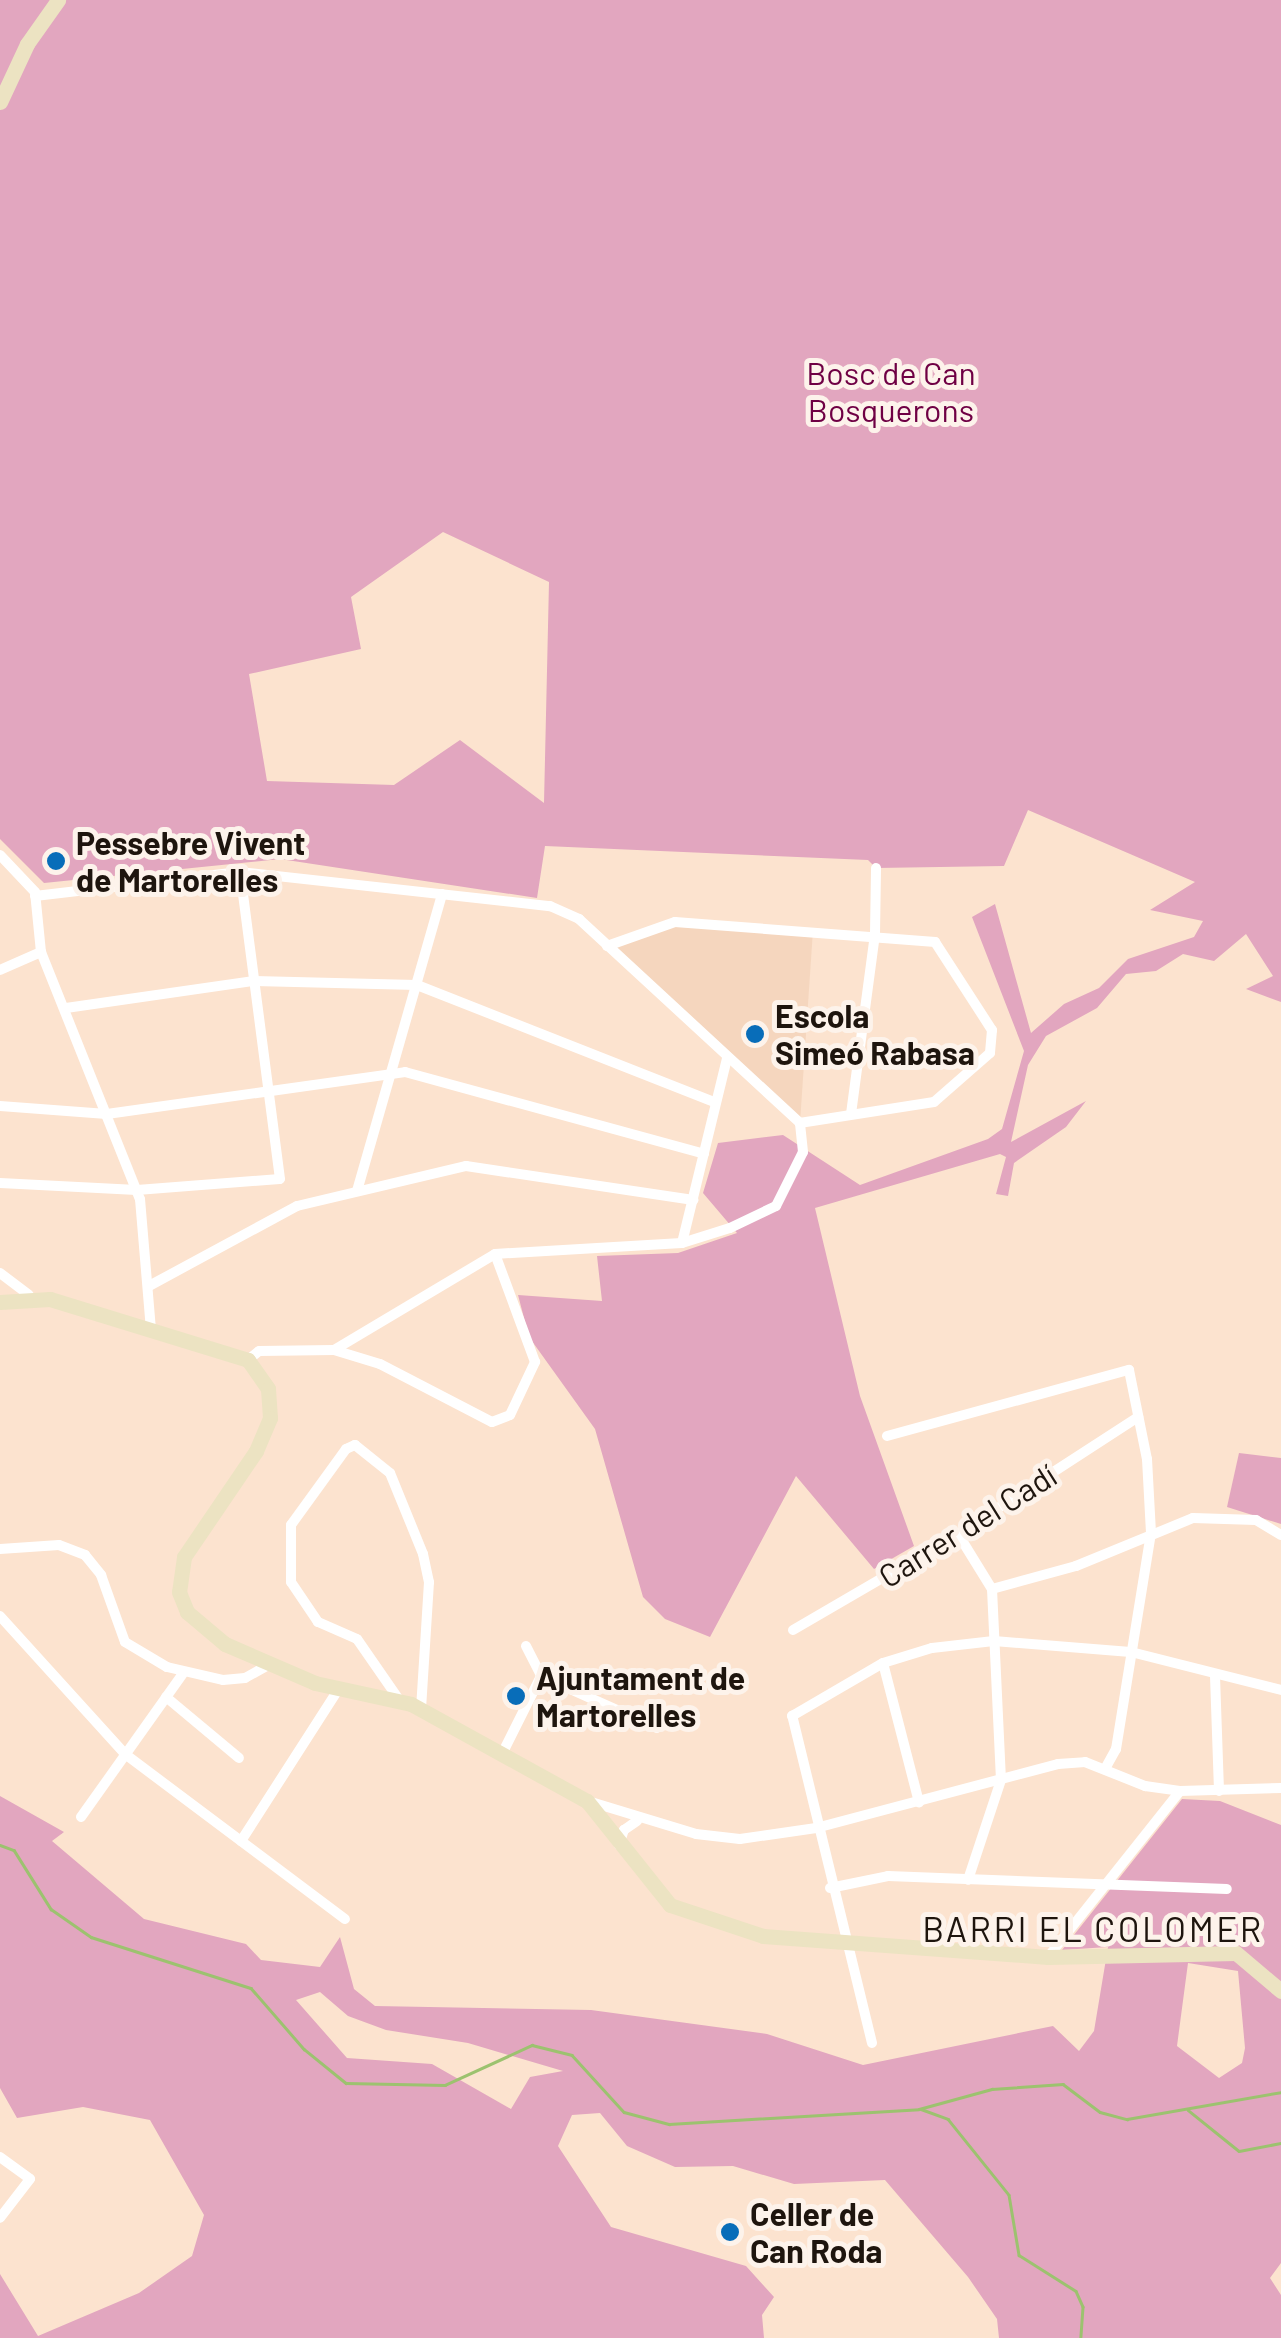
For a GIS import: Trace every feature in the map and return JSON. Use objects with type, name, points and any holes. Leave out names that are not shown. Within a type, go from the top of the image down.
[{"type":"street","points":[[0,102],[27,44],[58,0]]},
{"type":"street","points":[[0,856],[22,872],[35,896],[40,952],[137,1190],[149,1286],[150,1331]]},
{"type":"street","points":[[851,1114],[875,934],[876,868]]},
{"type":"street","points":[[35,896],[240,872],[550,906],[579,920],[800,1123],[803,1152],[776,1206],[682,1243],[494,1254],[334,1350]]},
{"type":"street","points":[[0,1183],[137,1190],[280,1179],[240,872]]},
{"type":"street","points":[[357,1192],[442,894]]},
{"type":"street","points":[[607,946],[675,922],[875,934],[934,942],[992,1036],[990,1053],[934,1102],[908,1111],[851,1114],[800,1123]]},
{"type":"street","points":[[0,970],[40,952]]},
{"type":"street","points":[[66,1008],[254,981],[417,985],[716,1103]]},
{"type":"street","points":[[682,1243],[727,1058]]},
{"type":"street","points":[[0,1106],[107,1114],[391,1073],[704,1154]]},
{"type":"street","points":[[149,1286],[297,1206],[466,1166],[693,1200]]},
{"type":"street","points":[[248,1360],[259,1351],[334,1350],[380,1364],[492,1422],[510,1416],[535,1362],[494,1254]]},
{"type":"street","points":[[0,1273],[28,1296],[248,1360],[268,1389],[270,1418],[256,1451],[194,1538],[179,1592],[196,1623],[270,1664],[338,1690],[421,1710],[587,1801],[654,1822],[740,1838],[816,1828],[1058,1764],[1105,1768],[1145,1786],[1180,1791],[1281,1788]]},
{"type":"street","points":[[0,1302],[28,1296]]},
{"type":"street","points":[[887,1436],[1128,1370],[1138,1417],[1151,1533],[1116,1750],[1105,1768]]},
{"type":"street","name":"Carrer del Cadí","points":[[793,1630],[958,1534],[1138,1417]]},
{"type":"street","points":[[400,1702],[357,1639],[318,1622],[291,1582],[291,1525],[318,1484],[355,1445],[390,1473],[423,1554],[429,1582],[421,1710]]},
{"type":"street","points":[[992,1589],[1060,1572],[1193,1518],[1226,1516],[1256,1520],[1281,1535]]},
{"type":"street","points":[[958,1534],[992,1589],[1000,1780],[968,1880]]},
{"type":"street","points":[[0,1550],[58,1545],[84,1555],[101,1575],[125,1642],[184,1672],[244,1678],[270,1664]]},
{"type":"street","points":[[0,1616],[125,1754],[345,1919]]},
{"type":"street","points":[[872,2043],[830,1888],[792,1716],[883,1663],[932,1648],[994,1641],[1131,1652],[1280,1691]]},
{"type":"street","points":[[526,1646],[541,1676],[657,1728]]},
{"type":"street","points":[[883,1663],[919,1802]]},
{"type":"street","points":[[81,1817],[184,1672]]},
{"type":"street","points":[[502,1754],[541,1676]]},
{"type":"street","points":[[1215,1676],[1219,1791]]},
{"type":"street","points":[[241,1840],[338,1690]]},
{"type":"street","points":[[166,1697],[239,1758]]},
{"type":"street","points":[[1048,1957],[1180,1791]]},
{"type":"street","points":[[587,1801],[657,1893],[697,1918],[763,1936],[1048,1957],[1236,1953],[1281,1992]]},
{"type":"street","points":[[604,1824],[622,1812]]},
{"type":"street","points":[[619,1846],[624,1830],[637,1821]]},
{"type":"street","points":[[604,1824],[654,1822]]},
{"type":"street","points":[[830,1888],[888,1876],[1227,1888]]},
{"type":"street","points":[[0,2156],[30,2179],[0,2218]]},
{"type":"shaded area","name":"Escola Simeó Rabasa","points":[[675,922],[813,930],[800,1123],[607,946]]},
{"type":"green space","name":"Bosc de Can Bosquerons","points":[[0,0],[1281,0],[1281,1002],[1246,989],[1273,976],[1246,934],[1214,961],[1183,954],[1156,971],[1126,974],[1097,1008],[1046,1036],[1028,1065],[1011,1142],[1086,1101],[1066,1127],[1014,1163],[1008,1196],[996,1194],[1006,1157],[1000,1154],[815,1208],[860,1396],[914,1546],[874,1569],[796,1476],[710,1637],[665,1619],[643,1597],[595,1429],[529,1337],[518,1295],[602,1301],[597,1256],[678,1253],[737,1233],[703,1193],[718,1143],[783,1135],[860,1185],[988,1139],[1002,1129],[1024,1051],[972,917],[995,904],[1031,1033],[1064,1004],[1099,988],[1128,959],[1194,937],[1203,921],[1150,910],[1195,882],[1028,810],[1004,866],[876,868],[868,860],[545,846],[537,898],[280,859],[44,883],[0,839]],"holes":[[[443,532],[549,582],[544,803],[460,740],[394,785],[267,781],[249,674],[361,649],[351,597]]]},
{"type":"green space","points":[[1239,1453],[1281,1458],[1281,1524],[1227,1507]]},
{"type":"green space","points":[[0,1796],[64,1832],[52,1841],[144,1919],[246,1944],[261,1960],[320,1967],[340,1937],[354,1989],[375,2006],[591,2010],[767,2034],[863,2065],[1053,2026],[1079,2051],[1094,2031],[1108,1947],[1062,1950],[1182,1799],[1220,1801],[1281,1825],[1281,2263],[1270,2278],[1281,2295],[1281,2338],[999,2338],[997,2319],[968,2277],[885,2180],[794,2184],[733,2166],[675,2167],[627,2146],[600,2113],[572,2115],[558,2146],[611,2227],[746,2266],[774,2297],[762,2315],[764,2338],[0,2338],[0,2274],[38,2336],[139,2293],[192,2256],[204,2215],[150,2120],[83,2107],[17,2118],[0,2088]],"holes":[[[1188,1963],[1238,1971],[1245,2048],[1242,2063],[1219,2078],[1177,2046]],[[320,1992],[348,2016],[386,2030],[468,2043],[563,2071],[530,2077],[511,2109],[432,2064],[347,2058],[296,2000]]]},
{"type":"waterway","points":[[0,1845],[14,1850],[51,1909],[91,1937],[251,1988],[304,2049],[346,2083],[445,2085],[532,2045],[572,2055],[624,2112],[669,2124],[919,2109],[992,2089],[1063,2084],[1100,2112],[1127,2119],[1281,2092]]},
{"type":"waterway","points":[[921,2109],[948,2119],[1009,2195],[1019,2255],[1076,2291],[1083,2307],[1081,2338]]},
{"type":"waterway","points":[[1188,2110],[1239,2151],[1281,2143]]},
{"type":"place","name":"Pessebre Vivent de Martorelles","points":[[56,861]]},
{"type":"place","name":"Escola Simeó Rabasa","points":[[755,1034]]},
{"type":"place","name":"Ajuntament de Martorelles","points":[[516,1696]]},
{"type":"place","name":"Celler de Can Roda","points":[[730,2232]]},
{"type":"district","name":"BARRI EL COLOMER","points":[[1093,1928]]}]
